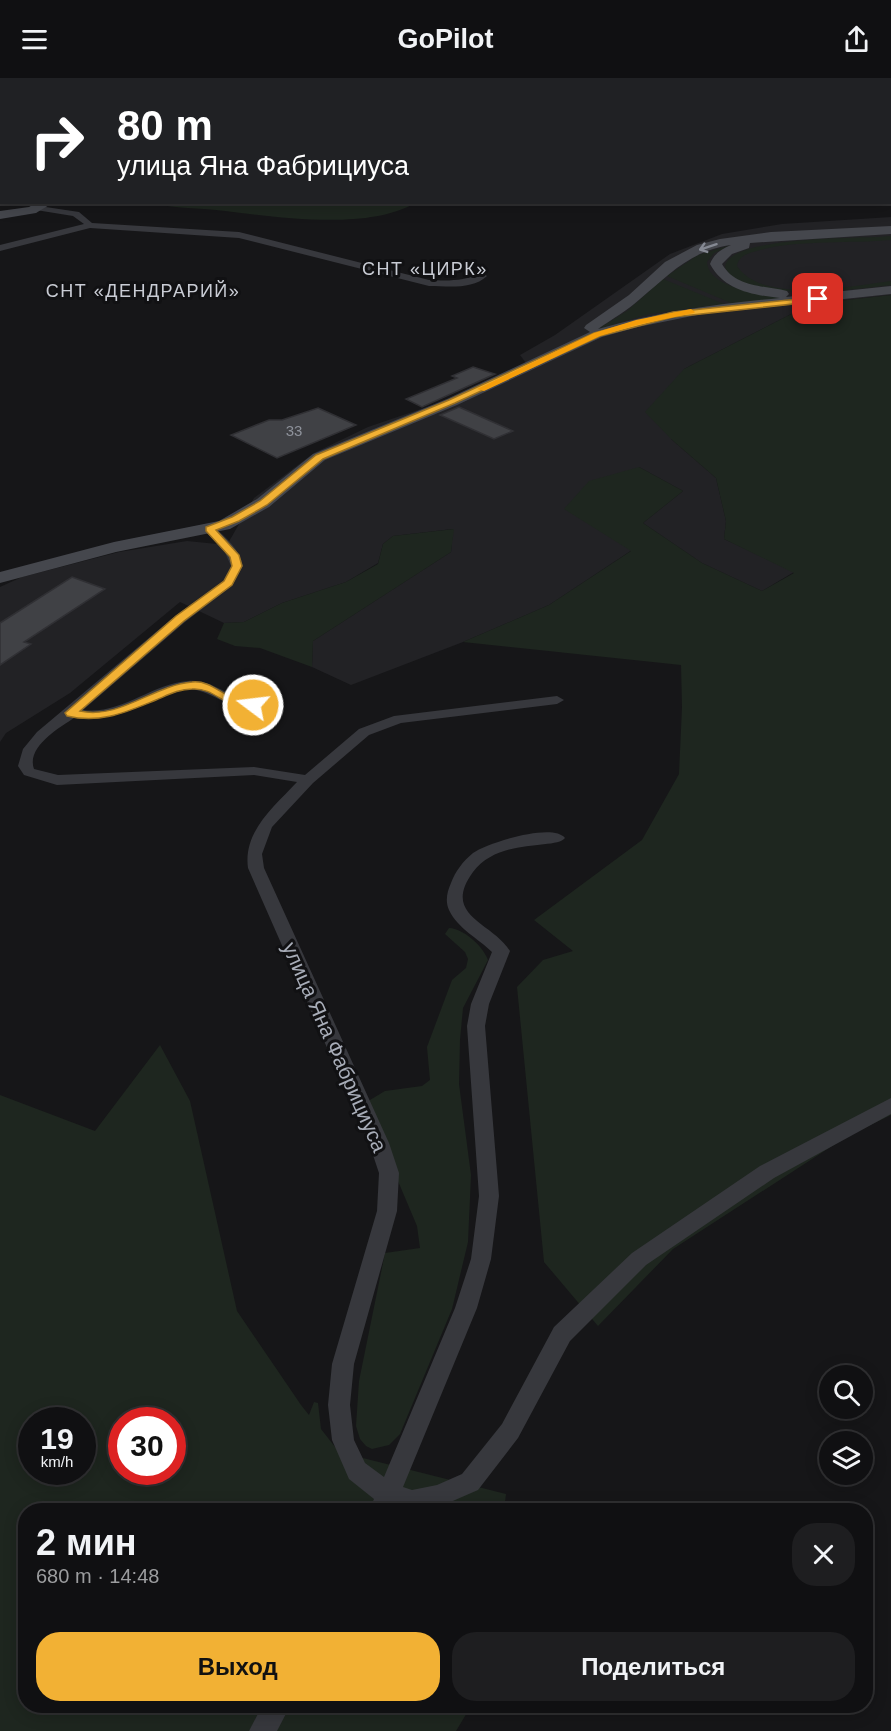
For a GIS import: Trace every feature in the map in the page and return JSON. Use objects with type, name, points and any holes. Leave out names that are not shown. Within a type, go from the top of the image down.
[{"type":"main road","points":[[0,215],[44,205]]},
{"type":"main road","points":[[865,294],[798,295],[761,291],[745,287],[726,278],[717,264],[722,256],[750,243],[891,231]]},
{"type":"main road","points":[[557,352],[623,307],[670,265],[701,248],[742,239],[771,236],[828,235]]},
{"type":"main road","points":[[0,578],[114,547],[210,529],[235,519],[263,503],[320,457],[452,402],[597,334],[673,315],[891,290]]},
{"type":"street","points":[[44,205],[76,214],[90,225]]},
{"type":"street","points":[[0,248],[90,225],[239,235],[429,283],[459,284],[475,281],[483,276]]},
{"type":"street","points":[[210,529],[235,557],[237,566],[228,583],[180,619],[52,727],[29,749],[25,766],[29,772],[57,780],[254,771],[309,780]]},
{"type":"street","points":[[71,713],[87,717],[112,714],[175,688],[195,685],[213,690],[235,704],[253,705]]},
{"type":"street","name":"улица Яна Фабрициуса","points":[[557,700],[387,722],[364,732],[309,780],[265,825],[254,854],[256,868],[379,1143],[389,1173],[387,1211],[343,1364],[339,1405],[343,1440],[357,1471],[385,1503],[439,1496],[470,1482],[510,1431],[562,1334],[639,1259],[767,1172],[891,1105]]},
{"type":"street","points":[[385,1503],[466,1308],[481,1259],[489,1196],[476,1026],[480,1004],[501,951],[461,916],[454,896],[464,873],[479,855],[498,845],[521,839],[557,838]]},
{"type":"street","points":[[262,1731],[273,1713]]},
{"type":"shaded area","points":[[158,204],[413,204],[394,212],[345,220],[290,218]]},
{"type":"shaded area","points":[[891,217],[891,295],[811,304],[684,369],[671,439],[716,478],[726,521],[724,539],[794,572],[762,591],[702,563],[643,523],[683,491],[639,467],[632,550],[549,605],[463,642],[351,685],[312,667],[313,641],[451,552],[453,529],[393,536],[383,544],[378,563],[346,582],[282,603],[244,622],[224,623],[180,602],[70,693],[6,733],[0,742],[0,587],[22,577],[119,552],[187,541],[227,545],[254,498],[314,453],[368,427],[471,392],[526,363],[520,355],[555,335],[670,254],[722,234],[782,224]]},
{"type":"shaded area","points":[[891,236],[891,240],[785,245],[769,248],[745,255],[737,266],[749,278],[766,286],[787,289],[832,289],[891,281],[891,285],[828,291],[775,290],[753,286],[735,279],[725,267],[732,257],[749,249],[772,244]]},
{"type":"shaded area","points":[[731,245],[714,253],[707,262],[710,271],[718,279],[742,290],[791,299],[731,303],[667,276],[698,255]]},
{"type":"shaded area","points":[[663,279],[724,304],[649,314],[598,329],[627,311]]},
{"type":"shaded area","points":[[891,295],[891,1115],[846,1137],[673,1249],[598,1326],[544,1262],[517,987],[543,960],[573,951],[534,920],[642,840],[679,774],[681,665],[463,642],[549,605],[631,551],[564,509],[589,481],[639,467],[683,491],[643,523],[702,563],[762,591],[794,573],[724,539],[726,521],[716,478],[671,439],[645,412],[684,369],[811,304]]},
{"type":"shaded area","points":[[454,529],[451,552],[313,641],[312,667],[260,648],[235,646],[217,639],[224,623],[244,622],[282,603],[346,582],[378,564],[383,544],[393,536]]},
{"type":"shaded area","points":[[449,928],[461,931],[472,939],[482,949],[488,960],[463,1008],[460,1040],[459,1084],[471,1175],[468,1242],[452,1309],[400,1434],[389,1445],[372,1449],[360,1439],[356,1426],[359,1381],[385,1253],[420,1248],[417,1226],[365,1103],[385,1091],[422,1086],[430,1080],[427,1047],[452,980],[466,968],[468,959],[465,952],[445,934]]},
{"type":"shaded area","points":[[160,1045],[190,1101],[237,1311],[301,1405],[309,1415],[314,1402],[318,1403],[321,1429],[339,1452],[506,1494],[505,1503],[18,1503],[18,1713],[467,1713],[456,1731],[0,1731],[0,1095],[95,1131]]},
{"type":"building","points":[[473,367],[495,374],[422,407],[406,399],[457,378],[452,376]]},
{"type":"building","points":[[459,407],[513,431],[494,439],[440,415]]},
{"type":"building","points":[[318,408],[356,425],[277,458],[231,435],[269,420],[282,420]]},
{"type":"building","points":[[72,577],[105,589],[24,642],[31,644],[0,665],[0,623]]},
{"type":"slow traffic","points":[[481,389],[597,334],[636,322],[691,312]]},
{"type":"district","name":"СНТ «ЦИРК»","points":[[425,269]]},
{"type":"district","name":"СНТ «ДЕНДРАРИЙ»","points":[[143,291]]},
{"type":"route","points":[[253,705],[235,704],[213,690],[195,685],[175,688],[112,714],[87,717],[71,713],[180,619],[228,583],[237,566],[235,557],[210,529],[224,525],[263,503],[320,457],[452,402],[597,334],[636,322],[716,308],[818,299]]}]
